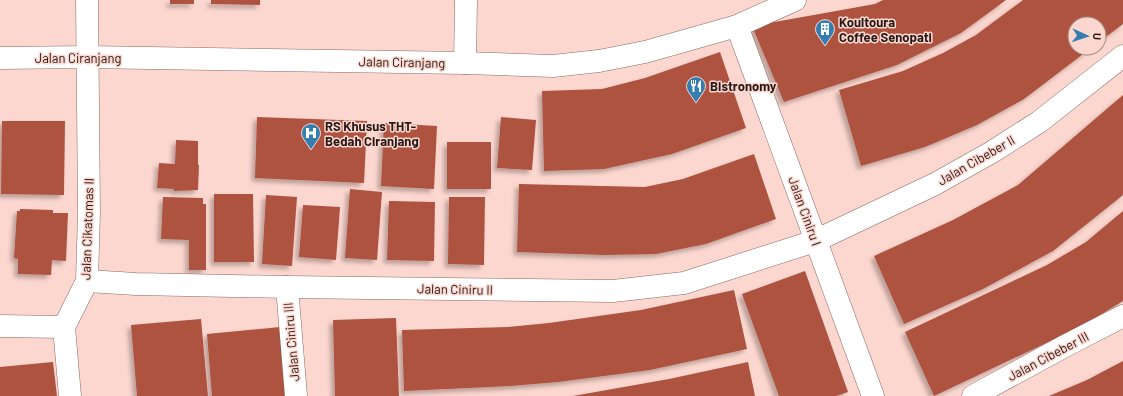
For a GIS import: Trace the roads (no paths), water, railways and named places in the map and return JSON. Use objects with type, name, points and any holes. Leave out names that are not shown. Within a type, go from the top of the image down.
[{"type":"street","name":"Jalan Cikatomas II","points":[[64,327],[87,281],[89,216],[87,0]]},
{"type":"street","points":[[465,63],[466,0]]},
{"type":"street","name":"Jalan Ciranjang","points":[[0,58],[88,57],[465,63],[553,66],[599,61],[645,52],[737,26],[794,0]]},
{"type":"street","name":"Jalan Ciniru I","points":[[737,26],[872,396]]},
{"type":"street","name":"Jalan Cibeber II","points":[[816,241],[935,184],[992,152],[1039,122],[1123,56]]},
{"type":"street","name":"Jalan Ciniru II","points":[[87,281],[136,284],[286,287],[614,291],[684,283],[816,241]]},
{"type":"street","name":"Jalan Ciniru III","points":[[286,287],[296,396]]},
{"type":"street","name":"Jalan Cibeber III","points":[[973,396],[1123,316]]},
{"type":"street","points":[[0,326],[64,327],[70,396]]},
{"type":"place","name":"Koultoura Coffee Senopati","points":[[825,46]]},
{"type":"place","name":"Bistronomy","points":[[696,103]]},
{"type":"place","name":"RS Khusus THT- Bedah Ciranjang","points":[[311,150]]}]
